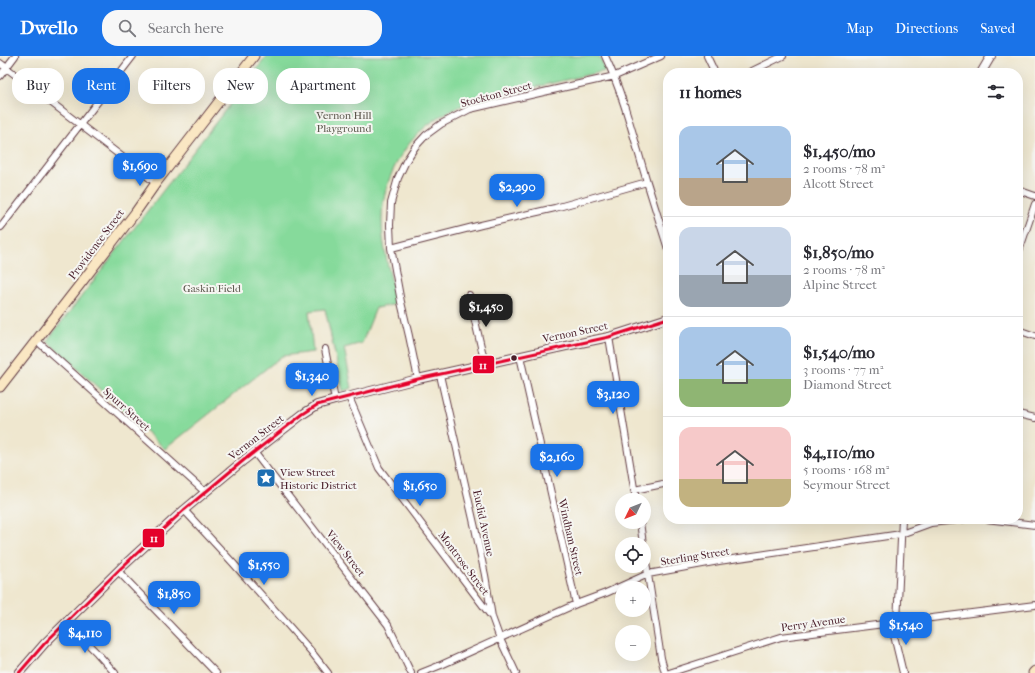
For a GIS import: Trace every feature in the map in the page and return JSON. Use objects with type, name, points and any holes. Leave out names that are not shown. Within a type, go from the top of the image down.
[{"type":"main road","name":"Providence Street","points":[[0,387],[126,225],[156,183],[254,56]]},
{"type":"street","points":[[0,76],[15,56]]},
{"type":"street","points":[[1,227],[133,56]]},
{"type":"street","points":[[605,56],[615,76],[663,233]]},
{"type":"street","name":"Stockton Street","points":[[418,379],[391,248],[390,208],[398,178],[408,157],[432,130],[449,119],[470,109],[548,90],[615,76],[661,56]]},
{"type":"street","points":[[707,56],[713,68]]},
{"type":"street","points":[[758,68],[783,56]]},
{"type":"street","points":[[984,68],[991,56]]},
{"type":"street","points":[[0,63],[156,183]]},
{"type":"street","points":[[391,248],[555,208],[647,182]]},
{"type":"street","points":[[1023,192],[1035,196]]},
{"type":"street","points":[[1023,239],[1035,204]]},
{"type":"street","points":[[469,295],[485,364]]},
{"type":"street","name":"Vernon Street","points":[[19,673],[45,643],[66,622],[184,510],[254,452],[317,405],[418,379],[609,337],[663,320]]},
{"type":"street","points":[[1023,332],[1035,336]]},
{"type":"street","points":[[609,337],[635,493]]},
{"type":"street","name":"Spurr Street","points":[[36,340],[205,492]]},
{"type":"street","points":[[325,349],[335,400]]},
{"type":"street","name":"Windham Street","points":[[520,356],[576,604]]},
{"type":"street","name":"Euclid Avenue","points":[[440,374],[479,548],[492,617],[500,639],[516,673]]},
{"type":"street","name":"Montrose Street","points":[[349,397],[379,468],[492,617]]},
{"type":"street","points":[[1023,415],[1035,418]]},
{"type":"street","name":"View Street","points":[[254,452],[388,625],[411,673]]},
{"type":"street","points":[[634,490],[663,485]]},
{"type":"street","points":[[184,510],[310,650],[328,673]]},
{"type":"street","points":[[902,524],[894,623],[903,673]]},
{"type":"street","name":"Sterling Street","points":[[421,673],[576,604],[606,593],[648,574],[719,561],[902,534],[928,524]]},
{"type":"street","points":[[1023,524],[1035,525]]},
{"type":"street","points":[[118,571],[216,673]]},
{"type":"street","points":[[648,574],[661,658],[665,673]]},
{"type":"street","name":"Perry Avenue","points":[[669,673],[781,637],[1035,605]]},
{"type":"street","points":[[66,622],[115,673]]},
{"type":"green space","name":"Gaskin Field","points":[[267,56],[599,56],[606,71],[472,102],[448,112],[434,121],[421,131],[410,143],[392,172],[383,204],[382,231],[387,262],[397,304],[376,308],[362,343],[344,348],[352,388],[343,391],[325,309],[309,311],[313,352],[282,356],[165,449],[47,341],[230,104],[268,104],[268,68],[258,68]]},
{"type":"transit line","name":"11","points":[[19,673],[45,643],[121,568],[184,510],[244,460],[303,414],[317,405],[418,379],[609,337],[663,320]]},
{"type":"place","name":"View Street Historic District","points":[[266,478]]},
{"type":"park label","name":"Vernon Hill Playground","points":[[344,121]]}]
